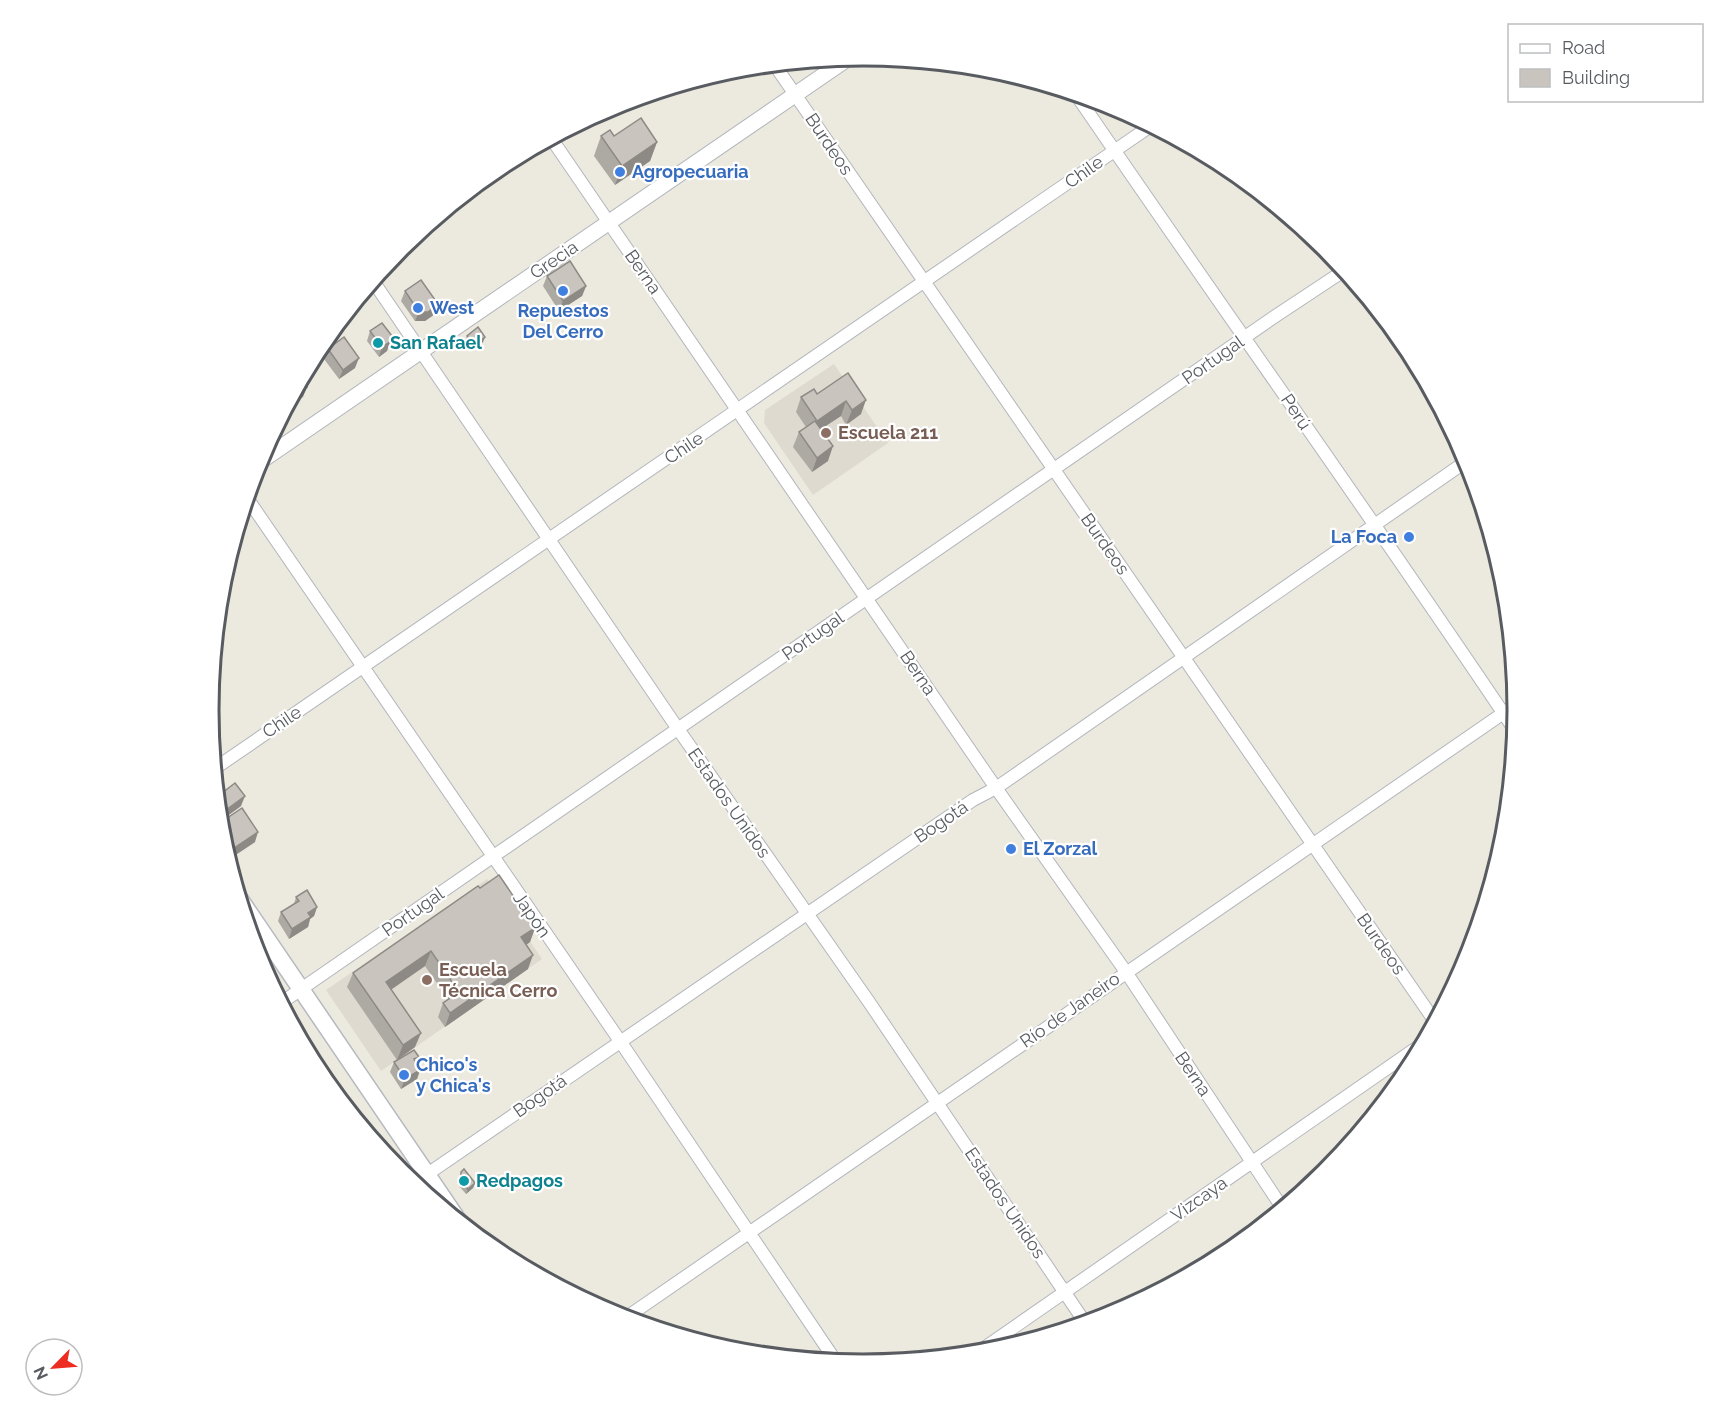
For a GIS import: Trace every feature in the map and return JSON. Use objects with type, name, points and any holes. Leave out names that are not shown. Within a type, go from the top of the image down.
[{"type":"main road","points":[[253,918],[444,1199]]},
{"type":"street","name":"Grecia","points":[[273,453],[836,67]]},
{"type":"street","name":"Burdeos","points":[[780,72],[1431,1016]]},
{"type":"street","name":"Perú","points":[[1083,105],[1508,719]]},
{"type":"street","name":"Chile","points":[[221,764],[1145,130]]},
{"type":"street","name":"Berna","points":[[555,144],[996,788],[1126,972],[1279,1203]]},
{"type":"street","name":"Portugal","points":[[287,999],[1338,275]]},
{"type":"street","name":"Estados Unidos","points":[[378,288],[678,729],[869,1002],[1081,1317]]},
{"type":"street","name":"Bogotá","points":[[421,1178],[806,913],[973,800],[996,788],[1459,465]]},
{"type":"street","name":"Japón","points":[[252,506],[620,1041],[831,1354]]},
{"type":"street","name":"Río de Janeiro","points":[[634,1312],[1508,710]]},
{"type":"street","name":"Vizcaya","points":[[993,1342],[1409,1053]]},
{"type":"shaded area","name":"Escuela 211","points":[[834,364],[888,443],[813,495],[764,423],[765,410]]},
{"type":"shaded area","name":"Escuela Técnica Cerro","points":[[487,879],[542,959],[381,1071],[326,990]]},
{"type":"building","points":[[641,118],[657,142],[622,166],[601,136],[610,130],[614,136]]},
{"type":"building","points":[[570,261],[586,286],[563,301],[547,276]]},
{"type":"building","points":[[421,280],[438,304],[428,312],[419,312],[405,291]]},
{"type":"building","points":[[382,323],[392,336],[391,341],[382,347],[370,331]]},
{"type":"building","points":[[478,327],[485,337],[474,346],[467,336]]},
{"type":"building","points":[[344,337],[359,358],[343,370],[329,350]]},
{"type":"building","points":[[848,373],[866,400],[852,410],[846,401],[817,421],[801,397],[814,389],[817,394]]},
{"type":"building","points":[[815,421],[833,446],[817,458],[799,432]]},
{"type":"building","points":[[235,783],[245,796],[227,809],[225,791]]},
{"type":"building","points":[[242,808],[258,832],[234,848],[228,817]]},
{"type":"building","points":[[499,875],[535,928],[521,937],[533,955],[450,1013],[443,1003],[459,992],[431,951],[386,982],[421,1033],[403,1045],[353,973],[478,886],[480,888]]},
{"type":"building","points":[[307,890],[317,907],[308,913],[311,917],[292,929],[281,912],[299,901],[296,897]]},
{"type":"building","points":[[414,1050],[419,1057],[414,1059],[420,1070],[405,1079],[394,1062]]},
{"type":"building","points":[[464,1169],[475,1183],[468,1189],[461,1181],[461,1172]]},
{"type":"place","name":"Agropecuaria","points":[[620,172]]},
{"type":"place","name":"Repuestos Del Cerro","points":[[563,291]]},
{"type":"place","name":"West","points":[[418,308]]},
{"type":"place","name":"San Rafael","points":[[378,343]]},
{"type":"place","name":"Escuela 211","points":[[826,433]]},
{"type":"place","name":"La Foca","points":[[1409,537]]},
{"type":"place","name":"El Zorzal","points":[[1011,849]]},
{"type":"place","name":"Escuela Técnica Cerro","points":[[427,980]]},
{"type":"place","name":"Chico's y Chica's","points":[[404,1075]]},
{"type":"place","name":"Redpagos","points":[[464,1181]]}]
